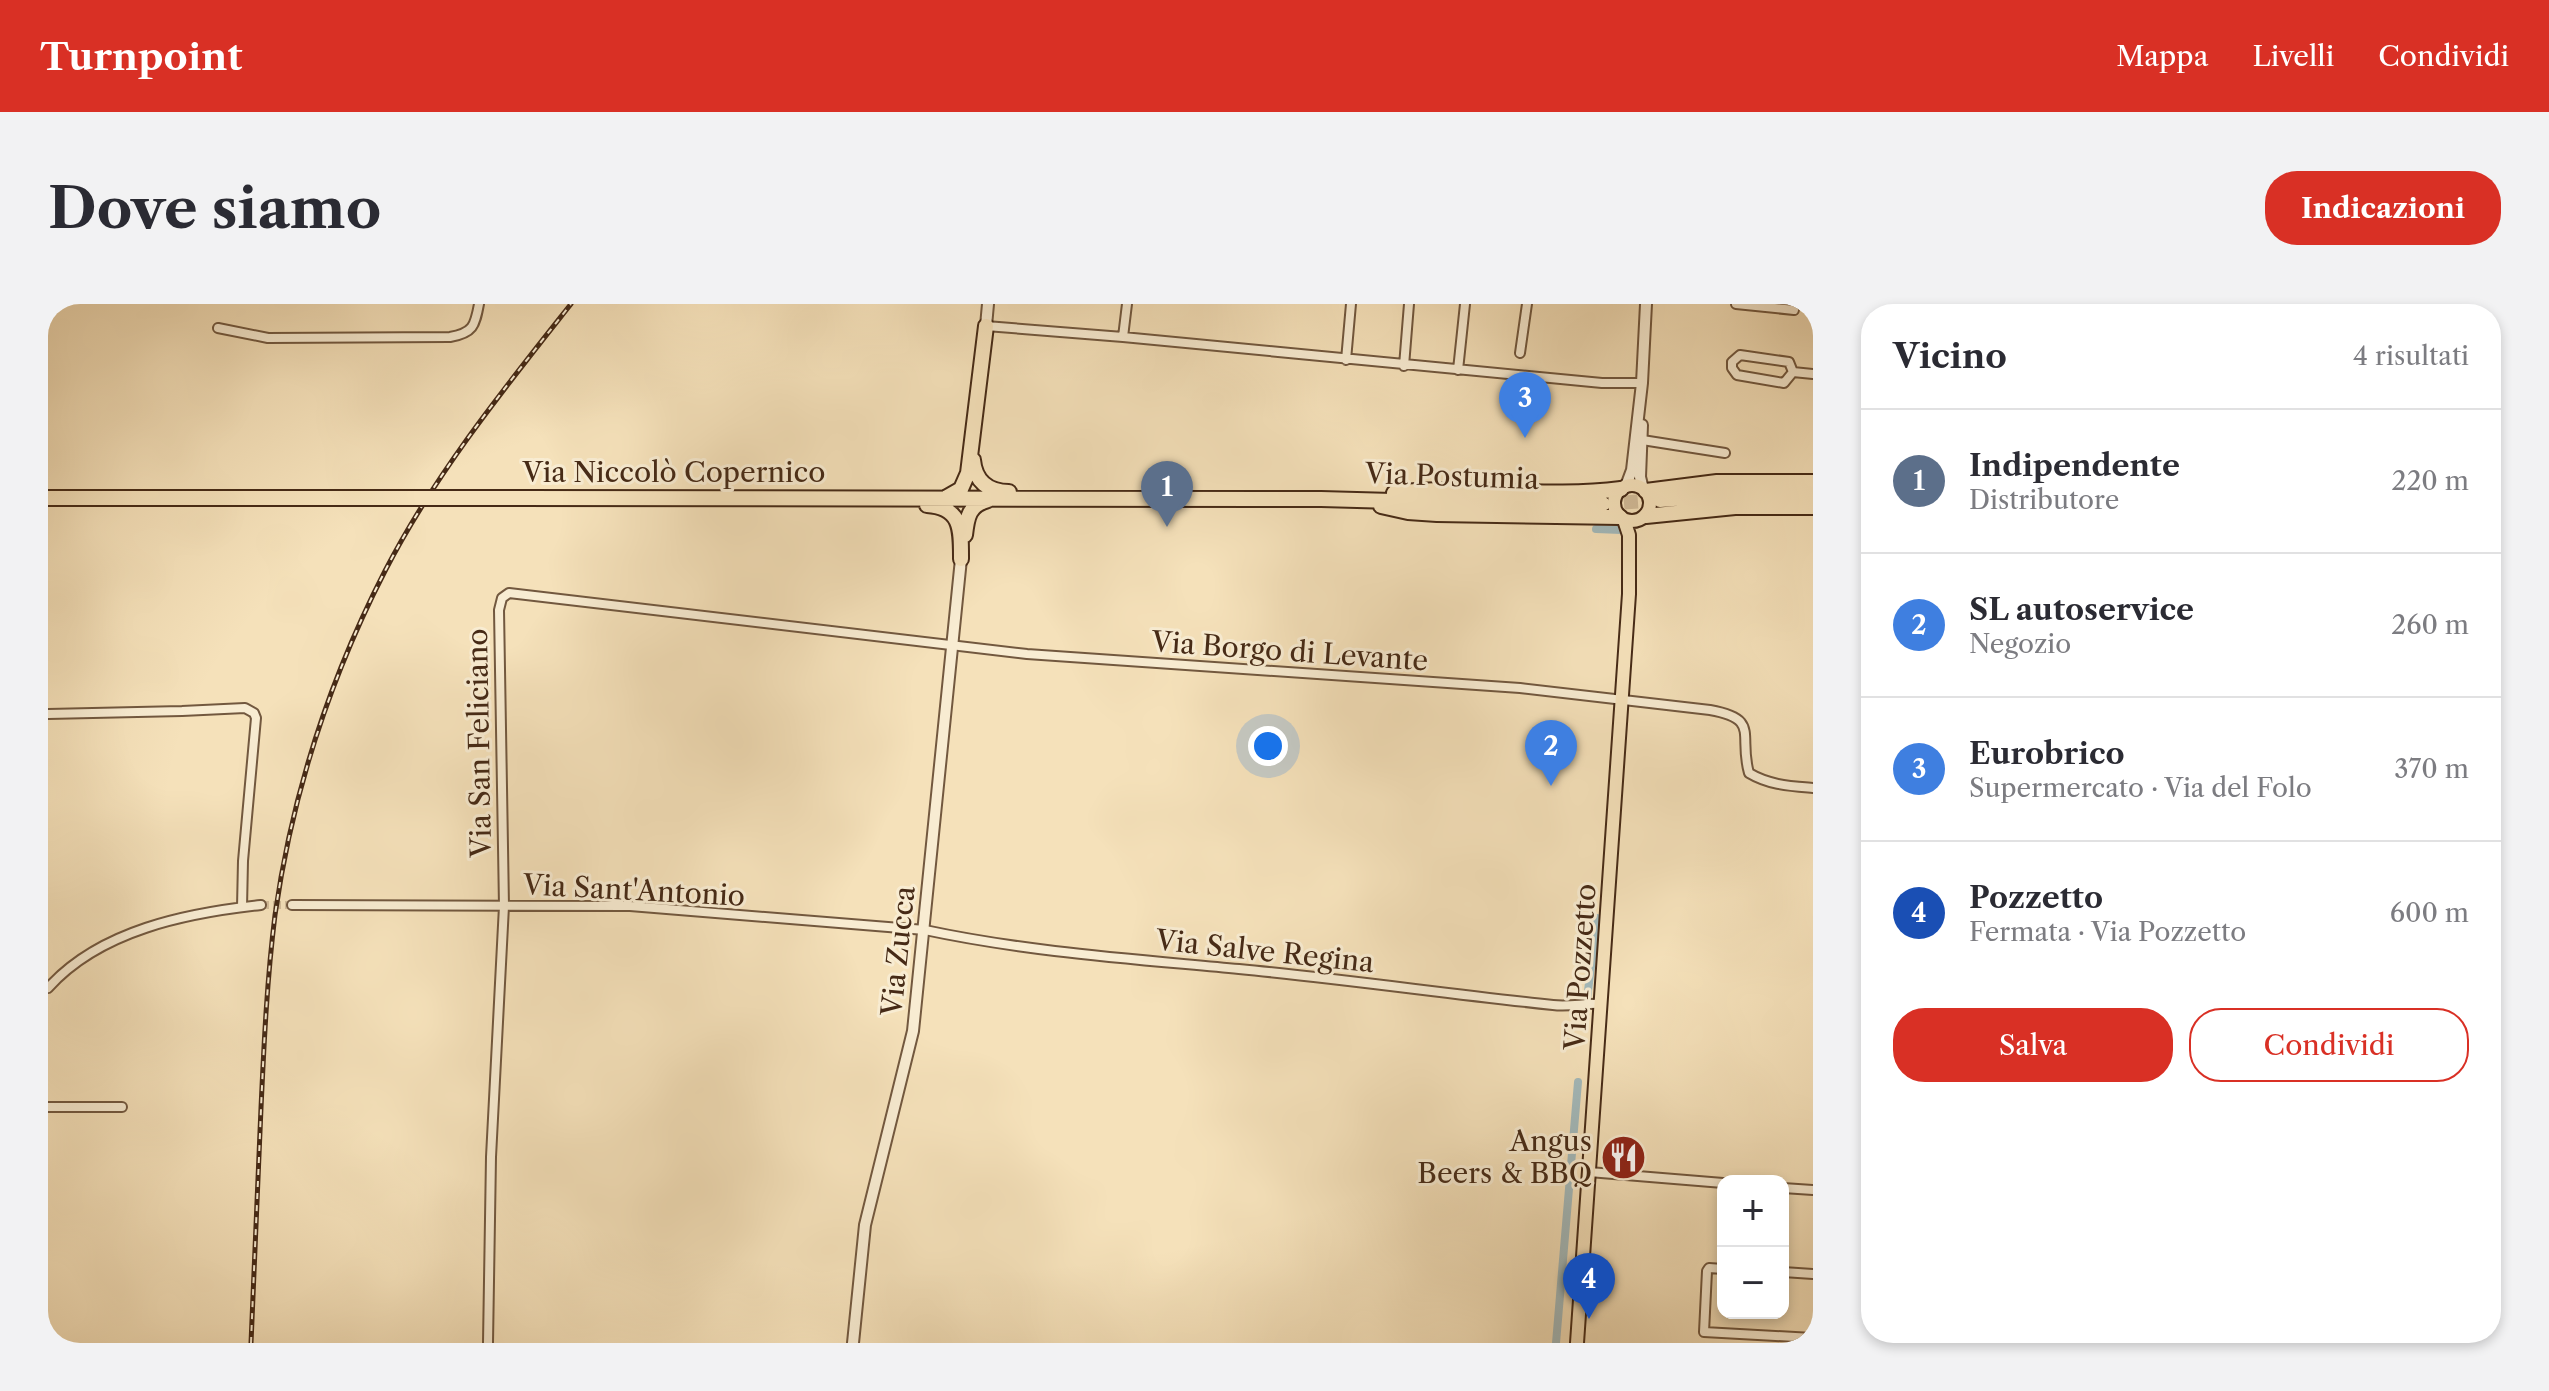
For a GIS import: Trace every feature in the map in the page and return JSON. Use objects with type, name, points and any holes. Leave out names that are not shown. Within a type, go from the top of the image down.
[{"type":"highway","points":[[943,498],[958,492],[964,485],[973,450],[986,326]]},
{"type":"highway","points":[[973,450],[976,474],[986,487],[1001,492],[1039,492],[1073,498]]},
{"type":"highway","points":[[1644,490],[1717,482],[1813,482]]},
{"type":"highway","points":[[1321,499],[1427,489],[1553,492],[1623,488]]},
{"type":"highway","points":[[1660,500],[1813,495]]},
{"type":"highway","name":"Via Niccolò Copernico","points":[[48,498],[1300,499]]},
{"type":"highway","points":[[859,498],[893,505],[942,506],[953,513],[959,527],[961,559]]},
{"type":"highway","points":[[961,559],[970,511],[977,504],[997,498]]},
{"type":"highway","name":"Via Postumia","points":[[1300,499],[1603,504]]},
{"type":"highway","points":[[1321,499],[1437,514],[1622,518]]},
{"type":"highway","points":[[1645,517],[1735,507],[1813,507]]},
{"type":"main road","points":[[1636,485],[1644,490],[1650,506],[1645,517],[1632,522],[1622,518],[1613,503],[1623,488],[1636,485]]},
{"type":"main road","name":"Via Pozzetto","points":[[1629,594],[1637,535],[1645,517]]},
{"type":"main road","name":"Via Pozzetto","points":[[1577,1343],[1629,594],[1629,535],[1622,518]]},
{"type":"street","points":[[218,328],[268,338],[450,337],[465,335],[471,329],[479,304]]},
{"type":"street","points":[[988,304],[986,326],[1404,366],[1602,383],[1642,383]]},
{"type":"street","points":[[1123,337],[1127,304]]},
{"type":"street","points":[[1346,360],[1351,304]]},
{"type":"street","points":[[1404,366],[1409,304]]},
{"type":"street","points":[[1458,370],[1465,304]]},
{"type":"street","points":[[1520,353],[1527,304]]},
{"type":"street","points":[[1644,490],[1640,477],[1639,439],[1646,304]]},
{"type":"street","points":[[1736,304],[1794,310]]},
{"type":"street","points":[[1740,355],[1777,360],[1789,362],[1793,372],[1784,383],[1753,378],[1737,375],[1732,362],[1740,355]]},
{"type":"street","points":[[1793,372],[1813,374]]},
{"type":"street","points":[[1639,439],[1725,453]]},
{"type":"street","points":[[1623,488],[1632,470],[1639,439]]},
{"type":"street","name":"Via Zucca","points":[[853,1343],[865,1225],[913,1031],[961,559]]},
{"type":"street","name":"Via San Feliciano","points":[[488,1343],[491,1157],[504,906],[499,610],[502,598],[509,593],[744,623],[954,644]]},
{"type":"street","name":"Via Borgo di Levante","points":[[954,644],[1027,654],[1507,687],[1732,714],[1745,729],[1749,773],[1761,780],[1813,788]]},
{"type":"street","points":[[48,714],[245,708],[254,713],[242,907]]},
{"type":"street","points":[[48,988],[58,977],[104,946],[147,926],[199,913],[261,905]]},
{"type":"street","name":"Via Sant'Antonio","points":[[292,905],[630,906],[925,930]]},
{"type":"street","name":"Via Salve Regina","points":[[925,930],[1054,950],[1307,975],[1556,1006],[1602,1004]]},
{"type":"street","points":[[48,1107],[122,1107]]},
{"type":"street","points":[[1589,1172],[1717,1183]]},
{"type":"street","points":[[1789,1188],[1813,1190]]},
{"type":"street","points":[[1717,1269],[1709,1268],[1707,1271],[1704,1332],[1813,1338]]},
{"type":"street","points":[[1789,1272],[1813,1274]]},
{"type":"waterway","points":[[1596,529],[1621,530]]},
{"type":"waterway","points":[[1587,999],[1597,918]]},
{"type":"waterway","points":[[1556,1343],[1578,1082]]},
{"type":"tunnel","points":[[1603,504],[1660,500]]},
{"type":"tunnel","points":[[261,905],[292,905]]},
{"type":"railway","points":[[251,1343],[263,1059],[272,939],[282,870],[316,738],[347,653],[405,535],[471,433],[571,304]]},
{"type":"place","name":"Eurobrico","points":[[1525,438]]},
{"type":"place","name":"Indipendente","points":[[1167,527]]},
{"type":"place","name":"SL autoservice","points":[[1551,786]]},
{"type":"place","name":"Angus Beers & BBQ","points":[[1623,1157]]},
{"type":"place","name":"Pozzetto","points":[[1589,1319]]}]
